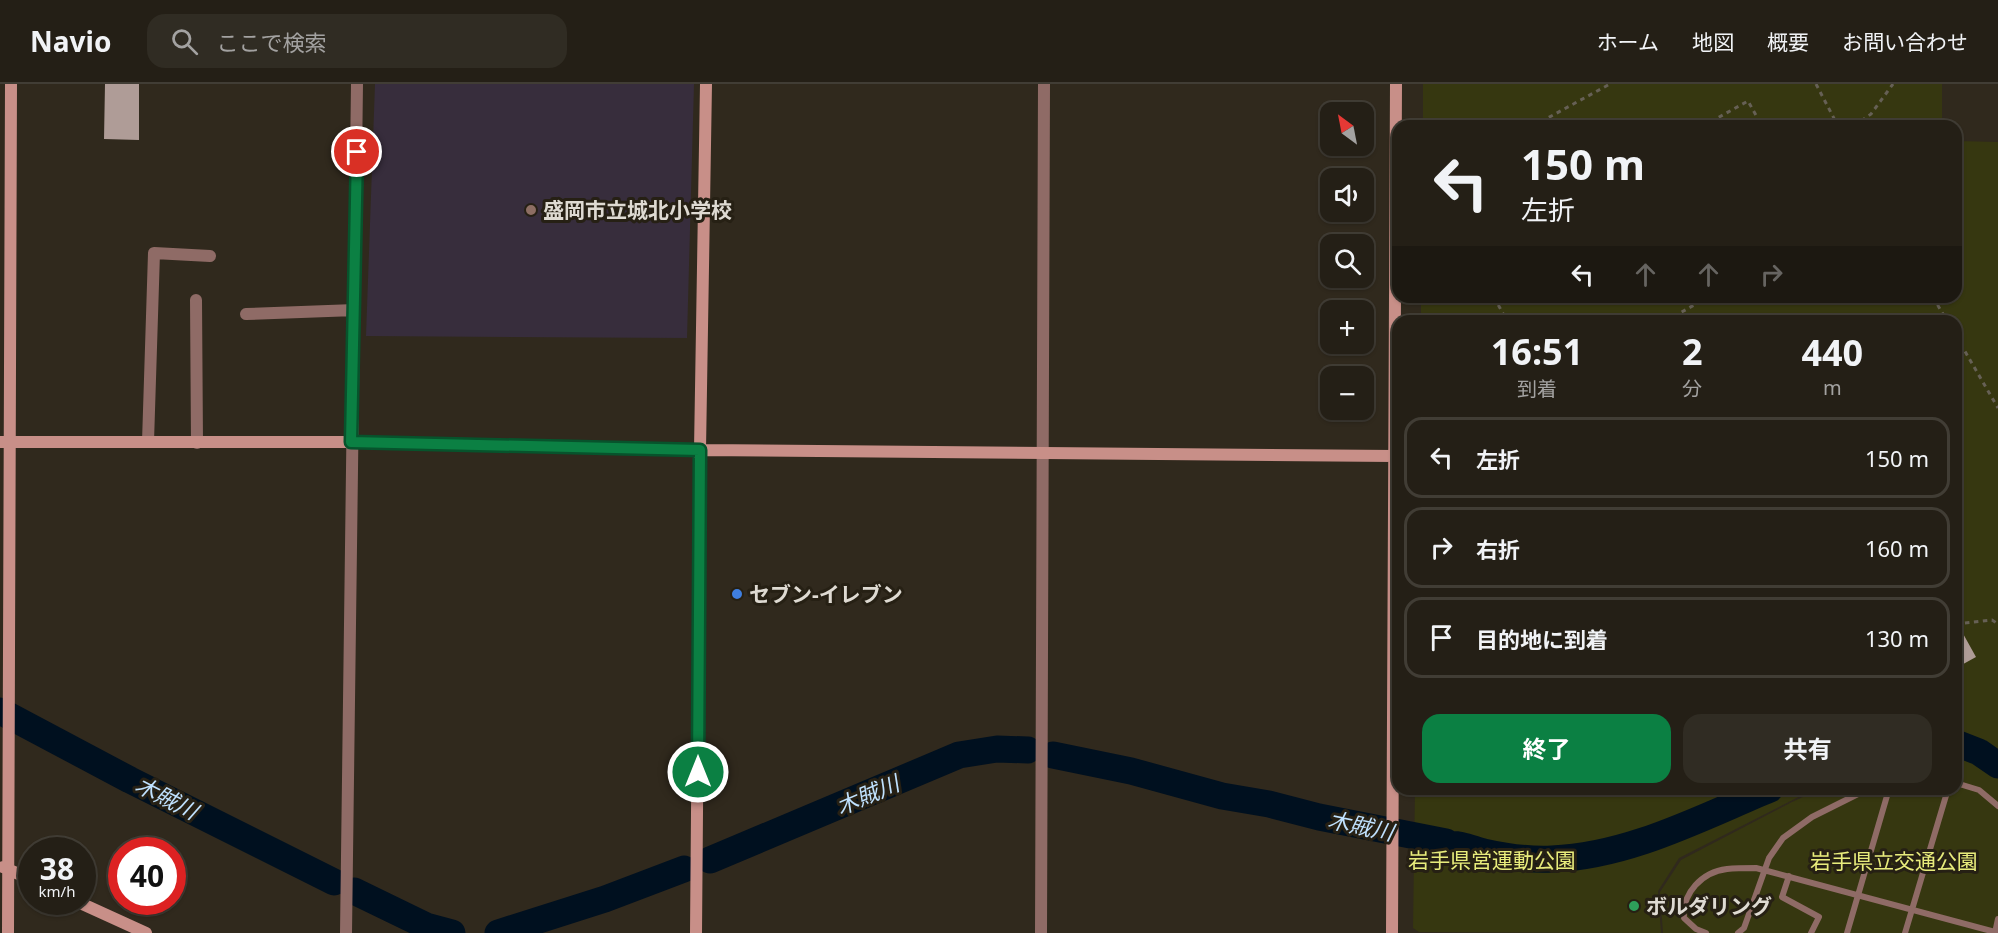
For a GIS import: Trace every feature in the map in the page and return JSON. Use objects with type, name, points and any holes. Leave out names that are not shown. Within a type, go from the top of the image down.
[{"type":"street","points":[[8,933],[4,867],[5,108],[11,84]]},
{"type":"street","points":[[346,933],[357,84]]},
{"type":"street","points":[[696,933],[706,84]]},
{"type":"street","points":[[1041,933],[1044,84]]},
{"type":"street","points":[[1396,84],[1396,120]]},
{"type":"street","points":[[148,442],[154,253],[210,256]]},
{"type":"street","points":[[196,300],[197,442]]},
{"type":"street","points":[[246,314],[355,310]]},
{"type":"street","points":[[5,442],[351,442],[700,450],[1392,456]]},
{"type":"street","points":[[1392,795],[1392,933]]},
{"type":"street","points":[[4,867],[18,874]]},
{"type":"street","points":[[96,910],[146,933]]},
{"type":"lane","points":[[1962,785],[1979,790],[1998,806]]},
{"type":"lane","points":[[1738,933],[1744,928],[1769,858],[1783,838],[1812,817],[1857,795]]},
{"type":"lane","points":[[1847,933],[1887,795]]},
{"type":"lane","points":[[1905,933],[1946,795]]},
{"type":"lane","points":[[1706,933],[1684,918],[1683,906],[1687,895],[1700,880],[1724,869],[1765,870],[1995,932],[1998,919]]},
{"type":"lane","points":[[1789,876],[1782,897],[1819,917],[1811,933]]},
{"type":"path","points":[[1544,120],[1610,84]]},
{"type":"path","points":[[1816,84],[1835,120]]},
{"type":"path","points":[[1862,120],[1871,114],[1893,84]]},
{"type":"path","points":[[1714,120],[1748,101],[1759,120]]},
{"type":"path","points":[[1676,315],[1698,303]]},
{"type":"path","points":[[1962,346],[1998,408]]},
{"type":"path","points":[[1962,623],[1992,620],[1998,624]]},
{"type":"shaded area","name":"盛岡市立城北小学校","points":[[375,84],[694,84],[687,338],[366,336]]},
{"type":"green space","points":[[1423,84],[1942,84],[1942,120],[1423,120]]},
{"type":"green space","points":[[1962,141],[1998,142],[1998,769],[1962,742],[1962,315],[1421,315],[1421,303],[1962,303]]},
{"type":"green space","name":"岩手県立交通公園","points":[[1962,746],[1998,771],[1998,933],[1663,933],[1660,892],[1681,860],[1807,795],[1962,795]]},
{"type":"green space","name":"岩手県営運動公園","points":[[1415,795],[1802,795],[1679,858],[1658,891],[1661,933],[1419,932],[1413,928]]},
{"type":"building","points":[[105,84],[139,84],[139,140],[104,139]]},
{"type":"building","points":[[1962,632],[1976,657],[1962,665]]},
{"type":"waterway","name":"木賊川","points":[[0,711],[130,780],[334,882]]},
{"type":"waterway","name":"木賊川","points":[[1962,745],[1979,752],[1998,765]]},
{"type":"waterway","name":"木賊川","points":[[710,860],[959,755],[997,749],[1028,750]]},
{"type":"waterway","name":"木賊川","points":[[1053,755],[1131,771],[1222,796],[1446,842],[1448,845],[1535,859],[1581,856],[1609,851],[1664,834],[1756,795]]},
{"type":"waterway","name":"木賊川","points":[[498,933],[605,899],[684,869]]},
{"type":"waterway","name":"木賊川","points":[[354,891],[426,926],[452,933]]},
{"type":"place","name":"盛岡市立城北小学校","points":[[531,210]]},
{"type":"place","name":"セブン-イレブン","points":[[737,594]]},
{"type":"place","name":"ボルダリング","points":[[1634,906]]},
{"type":"route","points":[[357,152],[351,442],[700,450],[698,772]]}]
